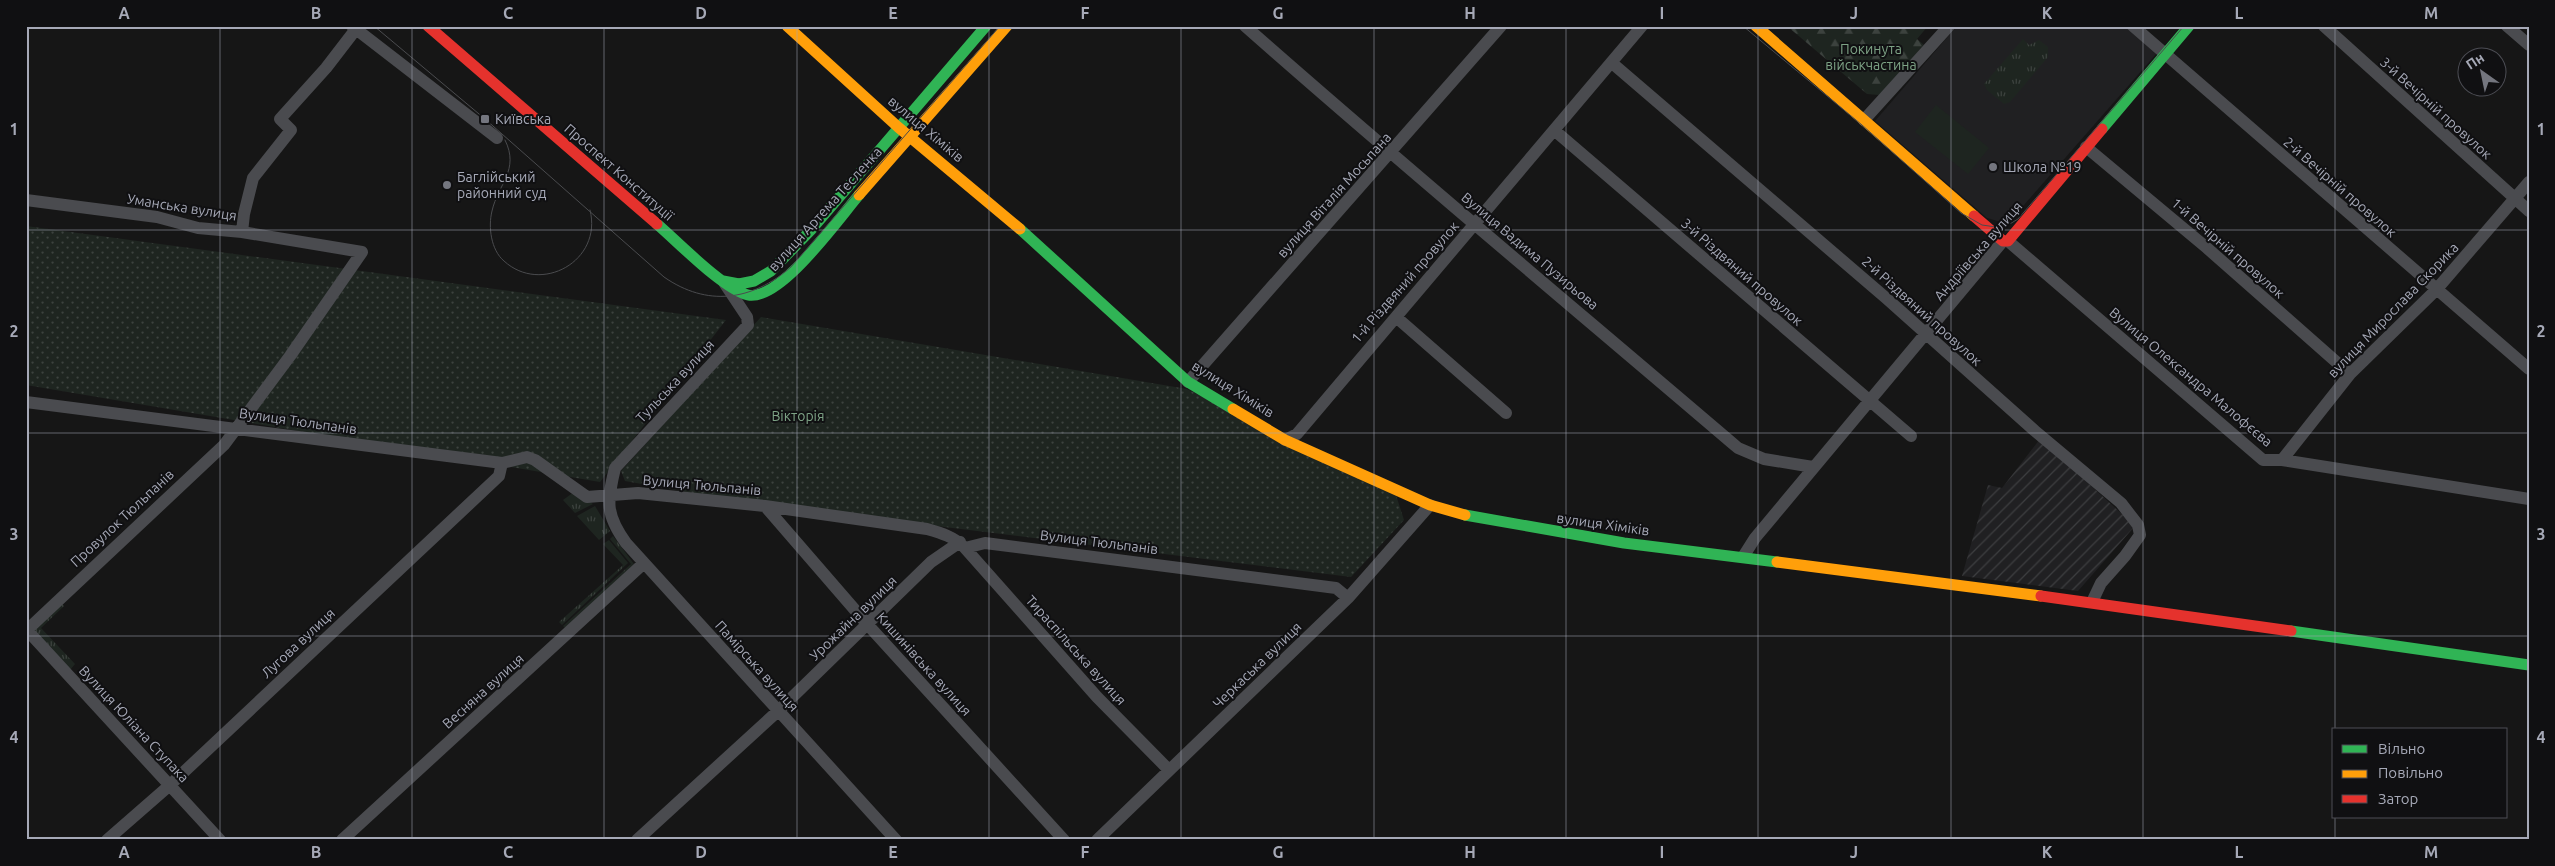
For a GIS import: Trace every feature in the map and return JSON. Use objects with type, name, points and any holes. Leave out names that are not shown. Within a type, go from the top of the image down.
[{"type":"street","name":"Проспект Конституції","points":[[428,26],[723,281]]},
{"type":"street","name":"вулиця Хіміків","points":[[786,26],[898,127],[971,186],[1071,273],[1188,382],[1285,440],[1430,505],[1456,513],[1543,530],[2092,602],[2529,665]]},
{"type":"street","name":"вулиця Артема Тесленка","points":[[723,281],[739,284],[754,281],[770,271],[811,230],[986,26]]},
{"type":"street","name":"вулиця Артема Тесленка","points":[[723,281],[742,295],[756,296],[772,289],[788,278],[909,136],[1007,26]]},
{"type":"street","name":"Вулиця Вадима Пузирьова","points":[[1245,26],[1391,154],[1738,448],[1764,459],[1813,468]]},
{"type":"street","name":"вулиця Віталія Мосьпана","points":[[1188,382],[1391,154],[1501,26]]},
{"type":"street","name":"1-й Різдвяний провулок","points":[[1285,440],[1297,434],[1642,26]]},
{"type":"street","name":"Вулиця Олександра Малофєєва","points":[[1756,26],[2263,460],[2282,460],[2529,499]]},
{"type":"street","points":[[1864,120],[1948,26]]},
{"type":"street","name":"2-й Вечірній провулок","points":[[2132,26],[2529,369]]},
{"type":"street","name":"Андріївська вулиця","points":[[1743,557],[1754,538],[1869,401],[2122,107],[2189,26]]},
{"type":"street","name":"3-й Вечірній провулок","points":[[2324,26],[2529,211]]},
{"type":"street","points":[[2508,26],[2529,45]]},
{"type":"street","points":[[242,232],[244,214],[253,178],[291,130],[280,119],[326,68],[354,28],[496,138]]},
{"type":"street","name":"2-й Різдвяний провулок","points":[[1612,62],[2120,503],[2138,525],[2140,535],[2135,544],[2101,582],[2092,602]]},
{"type":"street","name":"3-й Різдвяний провулок","points":[[1554,130],[1911,436]]},
{"type":"street","name":"1-й Вечірній провулок","points":[[2086,147],[2207,248],[2350,374]]},
{"type":"street","name":"вулиця Мирослава Скорика","points":[[2282,460],[2350,374],[2436,290],[2529,182]]},
{"type":"street","name":"Уманська вулиця","points":[[26,200],[157,217],[198,228],[242,232],[362,252]]},
{"type":"street","name":"Провулок Тюльпанів","points":[[27,629],[224,445],[290,356],[362,252]]},
{"type":"street","name":"Тульська вулиця","points":[[608,501],[615,468],[748,324],[748,317],[723,281]]},
{"type":"street","points":[[1396,318],[1506,413]]},
{"type":"street","name":"Вулиця Тюльпанів","points":[[26,402],[502,463],[526,457],[535,460],[587,497],[608,501],[638,493],[765,506],[927,530],[962,545],[985,543],[1336,588],[1348,598]]},
{"type":"street","name":"Лугова вулиця","points":[[107,840],[170,785],[499,476],[502,463]]},
{"type":"street","name":"Памірська вулиця","points":[[608,501],[613,526],[644,563],[896,840]]},
{"type":"street","name":"Черкаська вулиця","points":[[1097,840],[1348,598],[1430,505]]},
{"type":"street","name":"Кишинівська вулиця","points":[[765,506],[868,625],[1064,840]]},
{"type":"street","name":"Урожайна вулиця","points":[[637,840],[778,711],[931,562],[962,545]]},
{"type":"street","name":"Тираспільська вулиця","points":[[962,545],[1097,697],[1168,770]]},
{"type":"street","name":"Весняна вулиця","points":[[342,840],[644,563]]},
{"type":"street","name":"Вулиця Юліана Ступака","points":[[27,629],[220,840]]},
{"type":"shaded area","name":"Школа №19","points":[[1957,26],[2127,26],[2157,53],[2017,213],[2001,222],[1987,218],[1875,121]]},
{"type":"shaded area","points":[[2040,439],[2135,526],[2078,591],[1962,576],[1988,485],[2002,488]]},
{"type":"green space","name":"Покинута військчастина","points":[[1787,26],[1928,26],[1917,39],[1924,45],[1879,95],[1867,94]]},
{"type":"green space","points":[[2023,39],[2029,45],[2039,40],[2048,47],[2048,57],[2010,102],[2004,104],[1987,90],[1984,84]]},
{"type":"green space","points":[[1936,105],[1989,148],[1968,174],[1915,132]]},
{"type":"green space","points":[[26,226],[726,320],[600,482],[26,385]]},
{"type":"green space","name":"Вікторія","points":[[761,317],[1187,389],[1396,495],[1404,520],[1351,577],[749,503],[625,481],[621,471]]},
{"type":"green space","points":[[574,492],[593,504],[575,513],[563,500]]},
{"type":"green space","points":[[595,506],[610,531],[599,540],[577,516]]},
{"type":"green space","points":[[613,536],[634,564],[566,629],[563,626],[631,564],[610,539]]},
{"type":"green space","points":[[609,540],[628,563],[562,625],[559,622],[623,565],[603,544]]},
{"type":"green space","points":[[61,602],[64,606],[41,628],[75,664],[70,670],[35,636],[35,627]]},
{"type":"tram line","points":[[374,26],[485,119],[664,277],[680,287],[696,293],[713,296],[745,293],[761,287],[791,267],[1000,26]]},
{"type":"tram line","points":[[1743,26],[1862,125],[1961,213],[1982,225],[2003,228],[2018,219],[2184,26]]},
{"type":"tram line","points":[[505,140],[509,151],[509,169],[495,201],[490,224],[493,245],[504,261],[519,271],[535,275],[551,273],[566,267],[578,258],[587,244],[592,228],[590,210]]},
{"type":"traffic: fast","points":[[723,281],[739,284],[754,281],[771,271],[811,230],[986,26]]},
{"type":"traffic: fast","points":[[2102,129],[2189,26]]},
{"type":"traffic: fast","points":[[657,224],[726,284],[748,295],[761,294],[776,286],[808,256],[859,195]]},
{"type":"traffic: fast","points":[[1020,229],[1188,382],[1233,409]]},
{"type":"traffic: fast","points":[[1465,515],[1624,543],[1777,562]]},
{"type":"traffic: fast","points":[[2291,631],[2529,665]]},
{"type":"traffic: slow","points":[[787,26],[898,127],[1020,229]]},
{"type":"traffic: slow","points":[[859,195],[1007,26]]},
{"type":"traffic: slow","points":[[1756,26],[1974,216]]},
{"type":"traffic: slow","points":[[1233,409],[1285,440],[1430,505],[1465,515]]},
{"type":"traffic: slow","points":[[1777,562],[2041,596]]},
{"type":"traffic: jam","points":[[428,26],[657,224]]},
{"type":"traffic: jam","points":[[1974,216],[2003,241],[2008,241],[2102,129]]},
{"type":"traffic: jam","points":[[2041,596],[2291,631]]},
{"type":"place","name":"Київська","points":[[485,119]]},
{"type":"place","name":"Школа №19","points":[[1993,167]]},
{"type":"place","name":"Баглійський районний суд","points":[[447,185]]}]
